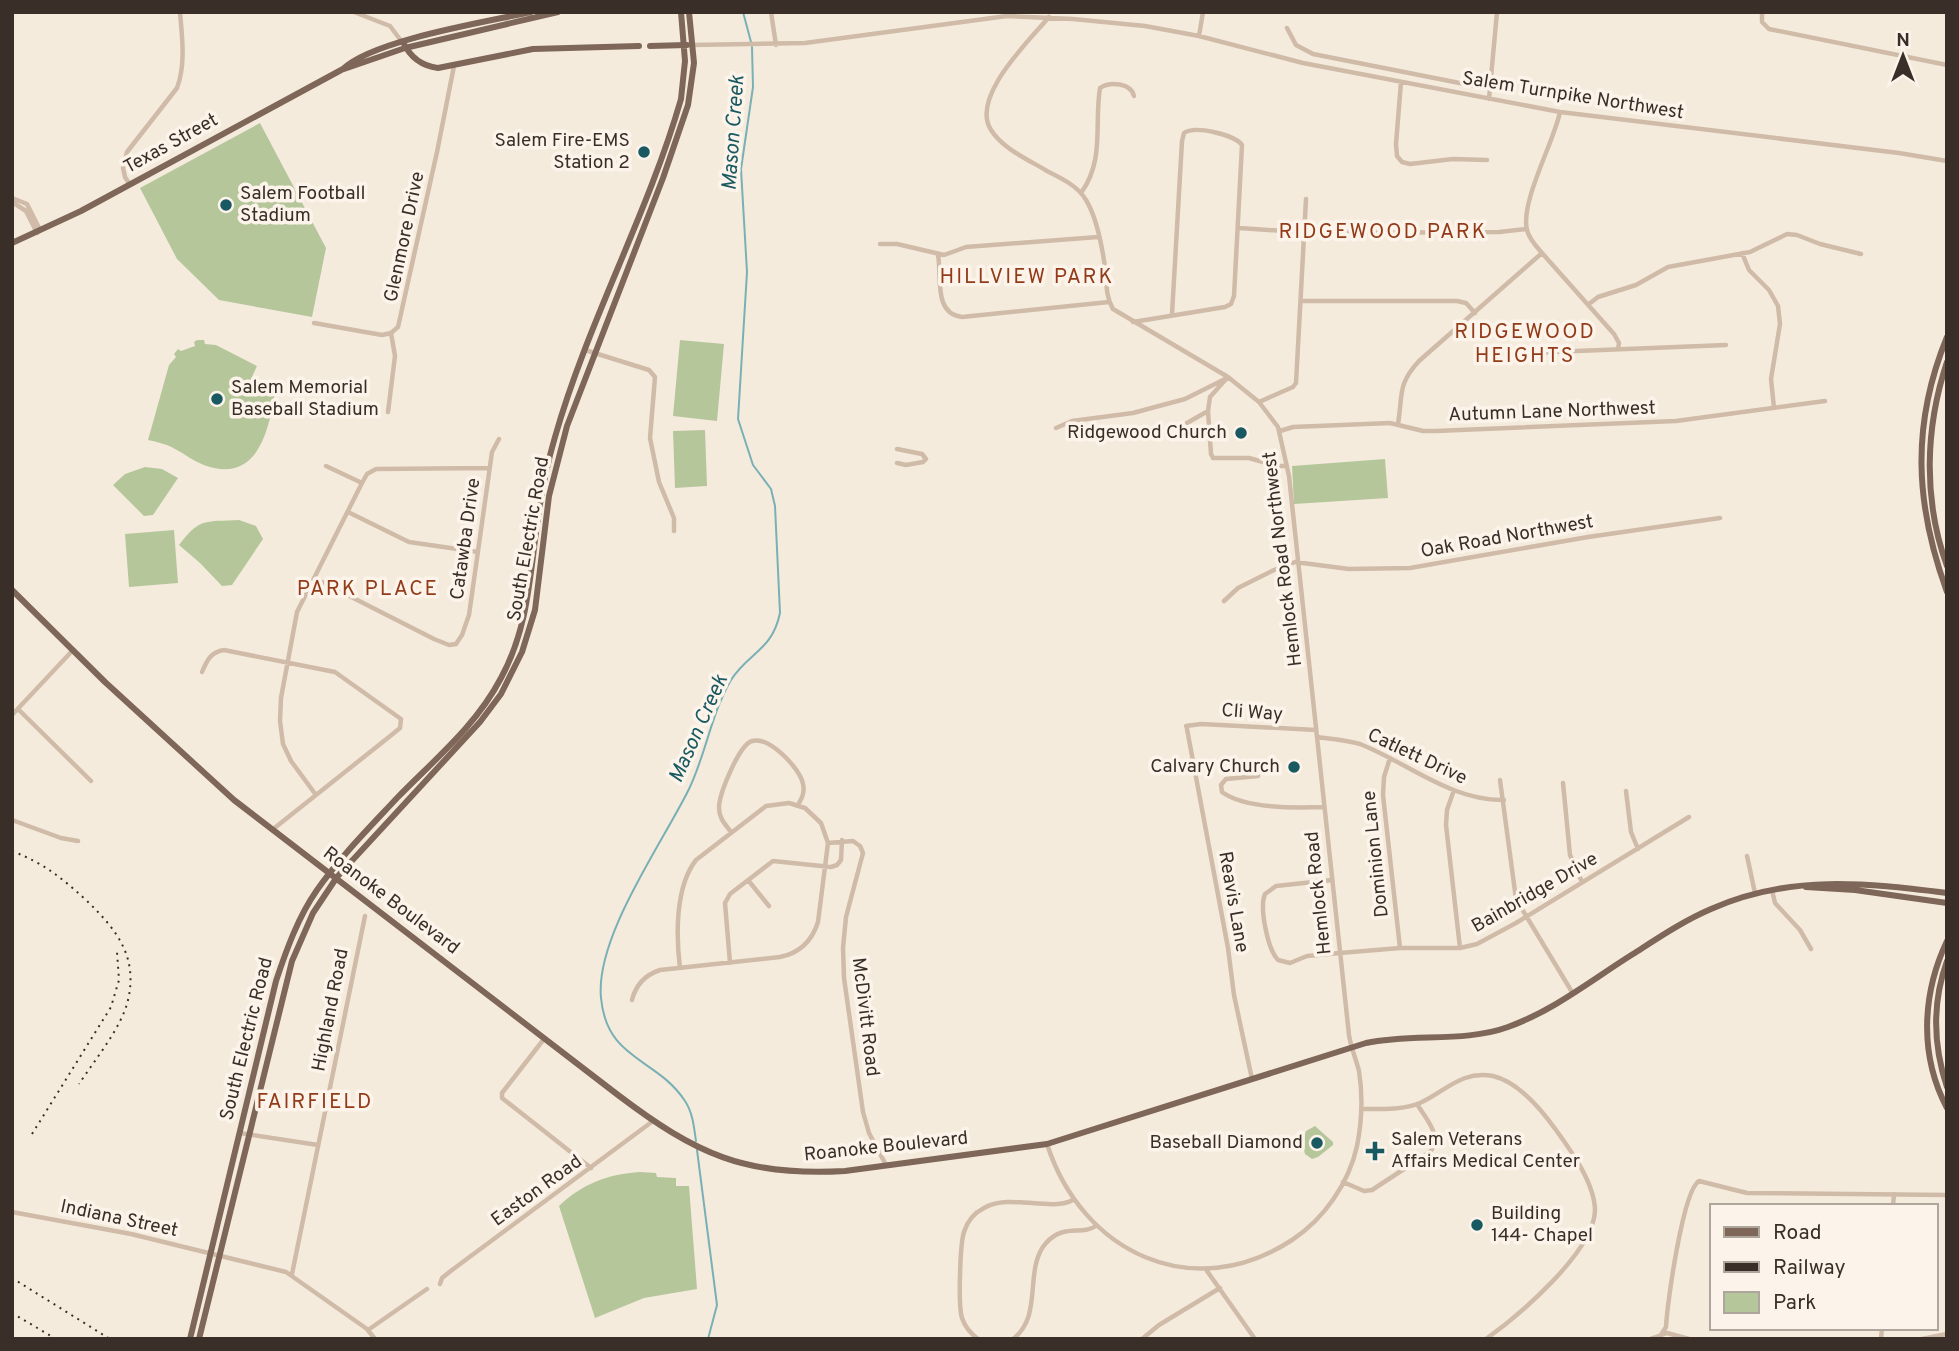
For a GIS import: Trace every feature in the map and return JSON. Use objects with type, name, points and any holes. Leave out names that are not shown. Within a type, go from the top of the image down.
[{"type":"main road","name":"Texas Street","points":[[12,243],[39,232],[130,184],[354,61],[531,12]]},
{"type":"main road","name":"Texas Street","points":[[404,45],[558,12]]},
{"type":"main road","name":"South Electric Road","points":[[190,1339],[285,953],[309,904],[330,873],[475,718],[495,690],[509,663],[527,607],[537,519],[561,416],[677,114],[685,78],[681,12]]},
{"type":"main road","name":"South Electric Road","points":[[200,1339],[292,961],[313,913],[337,877],[480,722],[501,694],[518,663],[535,610],[544,530],[560,450],[593,354],[684,118],[693,74],[689,12]]},
{"type":"main road","points":[[404,45],[418,60],[433,68],[533,49],[639,46]]},
{"type":"main road","points":[[650,46],[692,45]]},
{"type":"main road","points":[[1947,337],[1929,389],[1920,461],[1929,537],[1947,592]]},
{"type":"main road","points":[[1947,362],[1934,412],[1930,470],[1933,512],[1947,566]]},
{"type":"main road","name":"Roanoke Boulevard","points":[[12,590],[105,682],[213,781],[272,830],[337,877],[653,1121],[695,1147],[756,1167],[800,1172],[845,1171],[1047,1143],[1350,1047],[1398,1037],[1468,1035],[1495,1031],[1530,1017],[1697,915],[1755,893],[1796,886]]},
{"type":"main road","points":[[1796,886],[1835,882],[1878,884],[1947,894]]},
{"type":"main road","points":[[1796,886],[1877,893],[1947,903]]},
{"type":"main road","points":[[1947,941],[1931,985],[1926,1030],[1934,1077],[1947,1108]]},
{"type":"main road","points":[[1947,961],[1937,1001],[1936,1032],[1939,1059],[1947,1087]]},
{"type":"street","points":[[130,184],[123,168],[127,152],[177,88],[180,79],[183,66],[180,12]]},
{"type":"street","points":[[354,12],[390,26],[404,45]]},
{"type":"street","points":[[771,12],[776,45]]},
{"type":"street","points":[[1199,36],[1203,12]]},
{"type":"street","points":[[1489,99],[1497,12]]},
{"type":"street","points":[[1762,12],[1763,25],[1771,30],[1947,65]]},
{"type":"street","points":[[938,255],[943,305],[953,315],[962,317],[1109,302],[1093,217],[1081,193],[1009,147],[993,133],[987,122],[987,104],[999,78],[1049,17]]},
{"type":"street","name":"Salem Turnpike Northwest","points":[[692,45],[817,42],[985,18],[1049,17],[1145,26],[1199,36],[1296,61],[1559,112],[1947,161]]},
{"type":"street","points":[[1287,28],[1296,45],[1313,54],[1490,89]]},
{"type":"street","name":"Glenmore Drive","points":[[391,333],[400,322],[454,66]]},
{"type":"street","points":[[1401,82],[1396,153],[1402,162],[1410,164],[1453,159],[1487,160]]},
{"type":"street","points":[[1081,193],[1097,156],[1100,88],[1107,84],[1129,87],[1134,96]]},
{"type":"street","points":[[1559,112],[1534,188],[1527,215],[1527,229],[1531,240],[1617,339],[1618,349]]},
{"type":"street","points":[[1132,322],[1231,304],[1234,296],[1242,145],[1238,140],[1190,129],[1183,136],[1172,314]]},
{"type":"street","points":[[1259,402],[1293,387],[1296,383],[1306,199]]},
{"type":"street","points":[[12,200],[27,204],[39,232]]},
{"type":"street","points":[[1238,228],[1305,232],[1487,232],[1527,229]]},
{"type":"street","points":[[1588,304],[1598,297],[1636,285],[1668,267],[1742,254],[1790,234],[1861,254]]},
{"type":"street","points":[[880,244],[897,244],[938,255],[966,247],[1098,237]]},
{"type":"street","points":[[1398,424],[1402,385],[1406,375],[1542,253]]},
{"type":"street","points":[[1742,254],[1749,270],[1769,290],[1778,306],[1780,324],[1770,379],[1774,408]]},
{"type":"street","points":[[1301,301],[1457,301],[1466,303],[1475,313]]},
{"type":"street","name":"Hemlock Road Northwest","points":[[1109,302],[1116,312],[1228,377],[1275,419],[1287,466],[1317,737]]},
{"type":"street","points":[[314,323],[382,335],[391,333],[394,356],[388,412]]},
{"type":"street","points":[[1523,358],[1536,353],[1726,345]]},
{"type":"street","points":[[585,350],[649,370],[655,377],[650,438],[659,482],[674,518],[674,531]]},
{"type":"street","points":[[1228,377],[1210,397],[1210,454],[1213,458],[1249,458],[1287,466]]},
{"type":"street","points":[[1056,428],[1072,421],[1133,413],[1185,399],[1228,377]]},
{"type":"street","name":"Autumn Lane Northwest","points":[[1280,431],[1306,426],[1398,424],[1423,430],[1676,421],[1825,401]]},
{"type":"street","points":[[1186,423],[1208,411]]},
{"type":"street","name":"Catawba Drive","points":[[314,578],[434,639],[452,646],[458,642],[469,615],[492,452],[499,439]]},
{"type":"street","points":[[897,449],[922,454],[926,459],[906,465],[897,463]]},
{"type":"street","points":[[326,466],[362,483]]},
{"type":"street","points":[[316,795],[291,761],[283,744],[280,709],[297,611],[362,483],[367,474],[376,469],[490,468]]},
{"type":"street","points":[[348,512],[409,542],[478,552]]},
{"type":"street","name":"Oak Road Northwest","points":[[1297,562],[1349,569],[1410,568],[1665,525],[1720,519]]},
{"type":"street","points":[[1224,601],[1238,588],[1297,562]]},
{"type":"street","points":[[12,715],[74,649]]},
{"type":"street","points":[[202,671],[209,657],[220,651],[288,661],[335,672],[399,715],[401,725],[389,737],[272,830]]},
{"type":"street","points":[[18,709],[91,781]]},
{"type":"street","name":"Cli Way","points":[[1187,728],[1201,724],[1316,730]]},
{"type":"street","name":"Reavis Lane","points":[[1187,728],[1228,948],[1234,995],[1252,1079]]},
{"type":"street","name":"Catlett Drive","points":[[1317,737],[1357,743],[1478,799],[1504,800]]},
{"type":"street","name":"Hemlock Road","points":[[1207,1270],[1253,1261],[1282,1247],[1312,1225],[1337,1195],[1350,1170],[1357,1146],[1361,1109],[1358,1068],[1350,1047],[1317,737]]},
{"type":"street","points":[[731,832],[721,817],[720,802],[740,751],[748,743],[760,740],[769,743],[800,776],[803,789],[798,805]]},
{"type":"street","name":"Dominion Lane","points":[[1390,758],[1383,784],[1400,948]]},
{"type":"street","points":[[1258,776],[1226,779],[1221,786],[1222,792],[1235,799],[1272,806],[1324,807]]},
{"type":"street","points":[[1500,780],[1513,889],[1526,917],[1572,992]]},
{"type":"street","points":[[1563,783],[1570,855],[1582,882]]},
{"type":"street","points":[[1454,790],[1447,810],[1446,825],[1460,947]]},
{"type":"street","points":[[1626,791],[1631,832],[1638,849]]},
{"type":"street","points":[[632,1000],[639,984],[648,975],[660,970],[680,968],[730,962],[786,956],[805,945],[818,922],[828,842],[821,823],[810,812],[798,805],[782,802],[766,806],[696,860],[685,879],[677,933],[680,968]]},
{"type":"street","name":"Bainbridge Drive","points":[[1332,880],[1272,888],[1265,896],[1263,908],[1271,951],[1279,960],[1290,963],[1307,956],[1400,948],[1460,947],[1483,942],[1689,817]]},
{"type":"street","points":[[12,820],[61,838],[78,841]]},
{"type":"street","points":[[730,962],[724,903],[730,894],[773,861],[837,865],[841,860],[842,840],[828,842]]},
{"type":"street","name":"McDivitt Road","points":[[842,840],[857,843],[863,853],[846,917],[843,971],[863,1112],[869,1133],[886,1166]]},
{"type":"street","points":[[1747,856],[1755,893]]},
{"type":"street","points":[[748,880],[769,906]]},
{"type":"street","points":[[1877,893],[1878,884]]},
{"type":"street","points":[[1772,890],[1776,904],[1800,930],[1811,949]]},
{"type":"street","name":"Highland Road","points":[[292,1274],[365,916]]},
{"type":"street","points":[[545,1038],[502,1093],[502,1098],[591,1168]]},
{"type":"street","points":[[1361,1109],[1417,1104],[1453,1082],[1468,1076],[1484,1075],[1506,1081],[1528,1097],[1574,1156],[1592,1198],[1595,1212],[1593,1223],[1572,1258],[1535,1299],[1486,1339]]},
{"type":"street","points":[[1343,1182],[1364,1191],[1372,1190],[1430,1152],[1435,1145],[1436,1136],[1417,1104]]},
{"type":"street","name":"Easton Road","points":[[440,1284],[442,1278],[653,1121]]},
{"type":"street","points":[[240,1133],[318,1145]]},
{"type":"street","points":[[1047,1143],[1057,1171],[1073,1200],[1097,1226],[1113,1241],[1147,1258],[1207,1270],[1255,1339]]},
{"type":"street","points":[[1662,1334],[1666,1327],[1673,1268],[1694,1185],[1699,1181],[1748,1193],[1947,1195]]},
{"type":"street","points":[[1893,1204],[1894,1194]]},
{"type":"street","points":[[978,1339],[968,1330],[961,1312],[962,1240],[970,1219],[981,1209],[995,1203],[1059,1203],[1073,1200]]},
{"type":"street","name":"Indiana Street","points":[[12,1212],[131,1234],[292,1274]]},
{"type":"street","points":[[1013,1339],[1024,1328],[1029,1316],[1038,1258],[1043,1247],[1065,1230],[1092,1229],[1097,1226]]},
{"type":"street","points":[[292,1274],[368,1330],[375,1339]]},
{"type":"street","points":[[1142,1339],[1159,1325],[1220,1288]]},
{"type":"street","points":[[368,1330],[427,1289]]},
{"type":"street","points":[[1650,1339],[1662,1334],[1689,1339]]},
{"type":"street","points":[[1922,1339],[1947,1334]]},
{"type":"green space","name":"Salem Football Stadium","points":[[260,123],[326,248],[312,317],[219,300],[177,259],[140,188]]},
{"type":"green space","name":"Salem Memorial Baseball Stadium","points":[[197,340],[216,345],[257,366],[252,377],[275,392],[264,438],[248,461],[237,468],[222,469],[204,465],[169,446],[148,440],[169,365],[176,357],[174,354],[178,349],[181,351],[195,346],[194,342]]},
{"type":"green space","points":[[680,340],[724,344],[717,421],[673,416]]},
{"type":"green space","points":[[705,430],[707,486],[675,488],[673,431]]},
{"type":"green space","points":[[1385,459],[1388,498],[1294,504],[1292,466]]},
{"type":"green space","points":[[145,467],[162,469],[178,478],[153,515],[144,516],[113,485],[125,474]]},
{"type":"green space","points":[[239,520],[256,526],[263,539],[232,585],[222,586],[179,545],[199,525],[211,521]]},
{"type":"green space","points":[[174,530],[178,583],[129,587],[125,534]]},
{"type":"green space","name":"Baseball Diamond","points":[[1315,1126],[1333,1145],[1312,1159],[1305,1154],[1302,1142],[1306,1131]]},
{"type":"green space","points":[[656,1173],[657,1177],[676,1178],[676,1186],[689,1186],[697,1289],[644,1298],[595,1318],[559,1206],[586,1186],[617,1175]]},
{"type":"waterway","name":"Mason Creek","points":[[743,12],[751,42]]},
{"type":"waterway","name":"Mason Creek","points":[[696,1141],[685,1101],[660,1075],[623,1047],[613,1034],[605,1019],[601,998],[602,974],[608,947],[619,920],[695,776],[724,693],[738,671],[772,636],[780,613],[775,506],[771,489],[753,465],[738,419],[747,272],[741,169],[753,87],[752,47]]},
{"type":"waterway","name":"Mason Creek","points":[[697,1150],[717,1305],[708,1339]]},
{"type":"railway","points":[[12,851],[52,872],[87,901],[116,934],[127,957],[130,985],[125,1010],[114,1032],[79,1084]]},
{"type":"railway","points":[[32,1134],[111,1007],[119,980],[117,952]]},
{"type":"railway","points":[[12,1278],[110,1339]]},
{"type":"railway","points":[[12,1313],[56,1339]]},
{"type":"place","name":"Salem Fire-EMS Station 2","points":[[644,152]]},
{"type":"place","name":"Salem Football Stadium","points":[[226,205]]},
{"type":"place","name":"Salem Memorial Baseball Stadium","points":[[217,399]]},
{"type":"place","name":"Ridgewood Church","points":[[1241,433]]},
{"type":"place","name":"Calvary Church","points":[[1294,767]]},
{"type":"place","name":"Baseball Diamond","points":[[1317,1143]]},
{"type":"place","name":"Salem Veterans Affairs Medical Center","points":[[1375,1151]]},
{"type":"place","name":"Building 144- Chapel","points":[[1477,1225]]},
{"type":"district","name":"RIDGEWOOD PARK","points":[[1383,232]]},
{"type":"district","name":"HILLVIEW PARK","points":[[1027,277]]},
{"type":"district","name":"RIDGEWOOD HEIGHTS","points":[[1525,344]]},
{"type":"district","name":"PARK PLACE","points":[[368,589]]},
{"type":"district","name":"FAIRFIELD","points":[[315,1102]]}]
